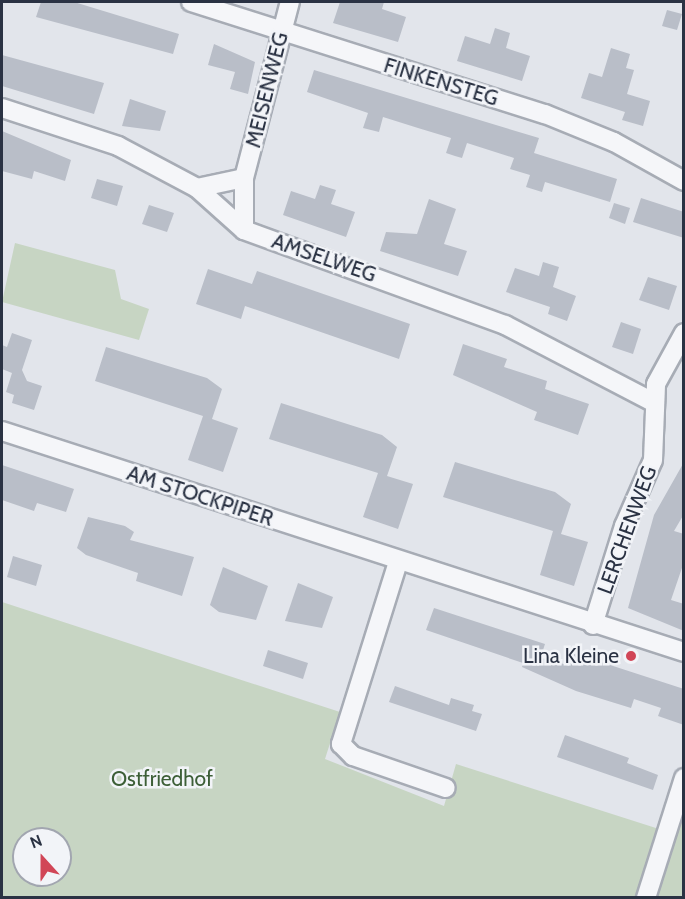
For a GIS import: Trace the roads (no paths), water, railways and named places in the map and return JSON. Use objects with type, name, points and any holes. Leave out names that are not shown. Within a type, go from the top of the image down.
[{"type":"street","name":"FINKENSTEG","points":[[191,2],[545,114],[614,141],[684,181]]},
{"type":"street","name":"MEISENWEG","points":[[244,230],[244,178],[290,2]]},
{"type":"street","name":"AMSELWEG","points":[[2,108],[118,146],[197,188],[244,230],[505,324],[653,402]]},
{"type":"street","points":[[197,188],[244,178]]},
{"type":"street","name":"LERCHENWEG","points":[[594,625],[624,526],[653,460],[653,402],[684,333]]},
{"type":"street","name":"AM STOCKPIPER","points":[[2,431],[398,562],[684,652]]},
{"type":"street","points":[[398,562],[341,744],[353,756],[446,788]]},
{"type":"street","points":[[646,897],[684,778]]},
{"type":"place","name":"Lina Kleine","points":[[631,656]]},
{"type":"park label","name":"Ostfriedhof","points":[[162,779]]}]
